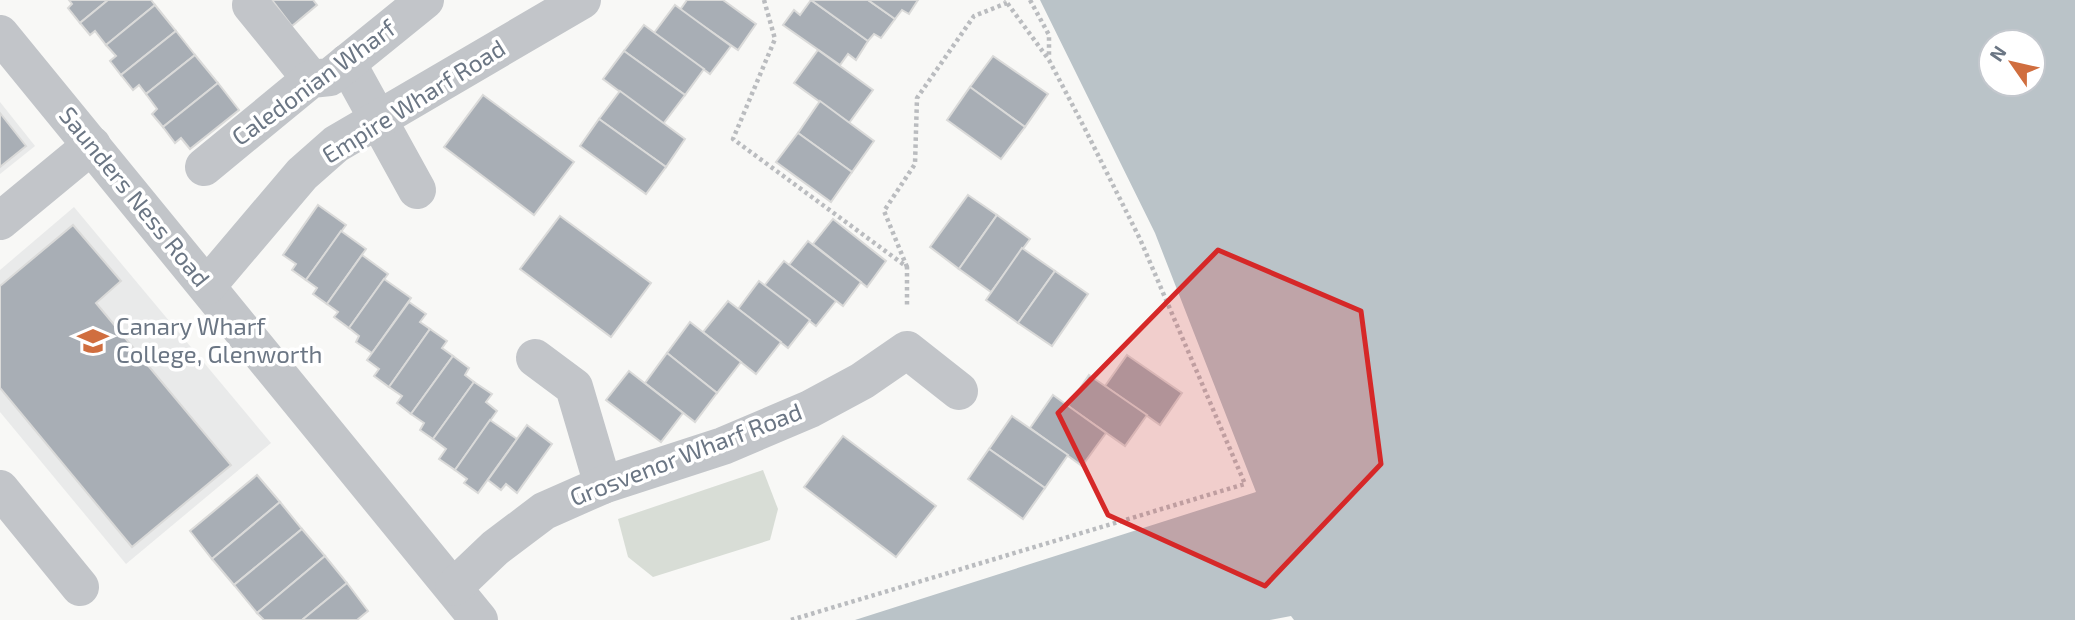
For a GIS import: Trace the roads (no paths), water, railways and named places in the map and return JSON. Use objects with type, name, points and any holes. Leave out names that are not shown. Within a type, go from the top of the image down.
[{"type":"street","name":"Caledonian Wharf","points":[[204,167],[311,79],[330,76],[425,0]]},
{"type":"street","name":"Empire Wharf Road","points":[[207,286],[302,174],[336,144],[582,0]]},
{"type":"street","points":[[251,5],[311,79]]},
{"type":"street","name":"Saunders Ness Road","points":[[0,34],[479,620]]},
{"type":"street","points":[[347,63],[417,190]]},
{"type":"street","points":[[0,221],[92,145]]},
{"type":"street","name":"Grosvenor Wharf Road","points":[[454,587],[495,548],[544,511],[603,485],[723,446],[810,408],[862,381],[907,350],[960,391]]},
{"type":"street","points":[[535,358],[573,387],[603,485]]},
{"type":"street","points":[[0,489],[80,587]]},
{"type":"place","name":"Canary Wharf College, Glenworth","points":[[93,341]]}]
